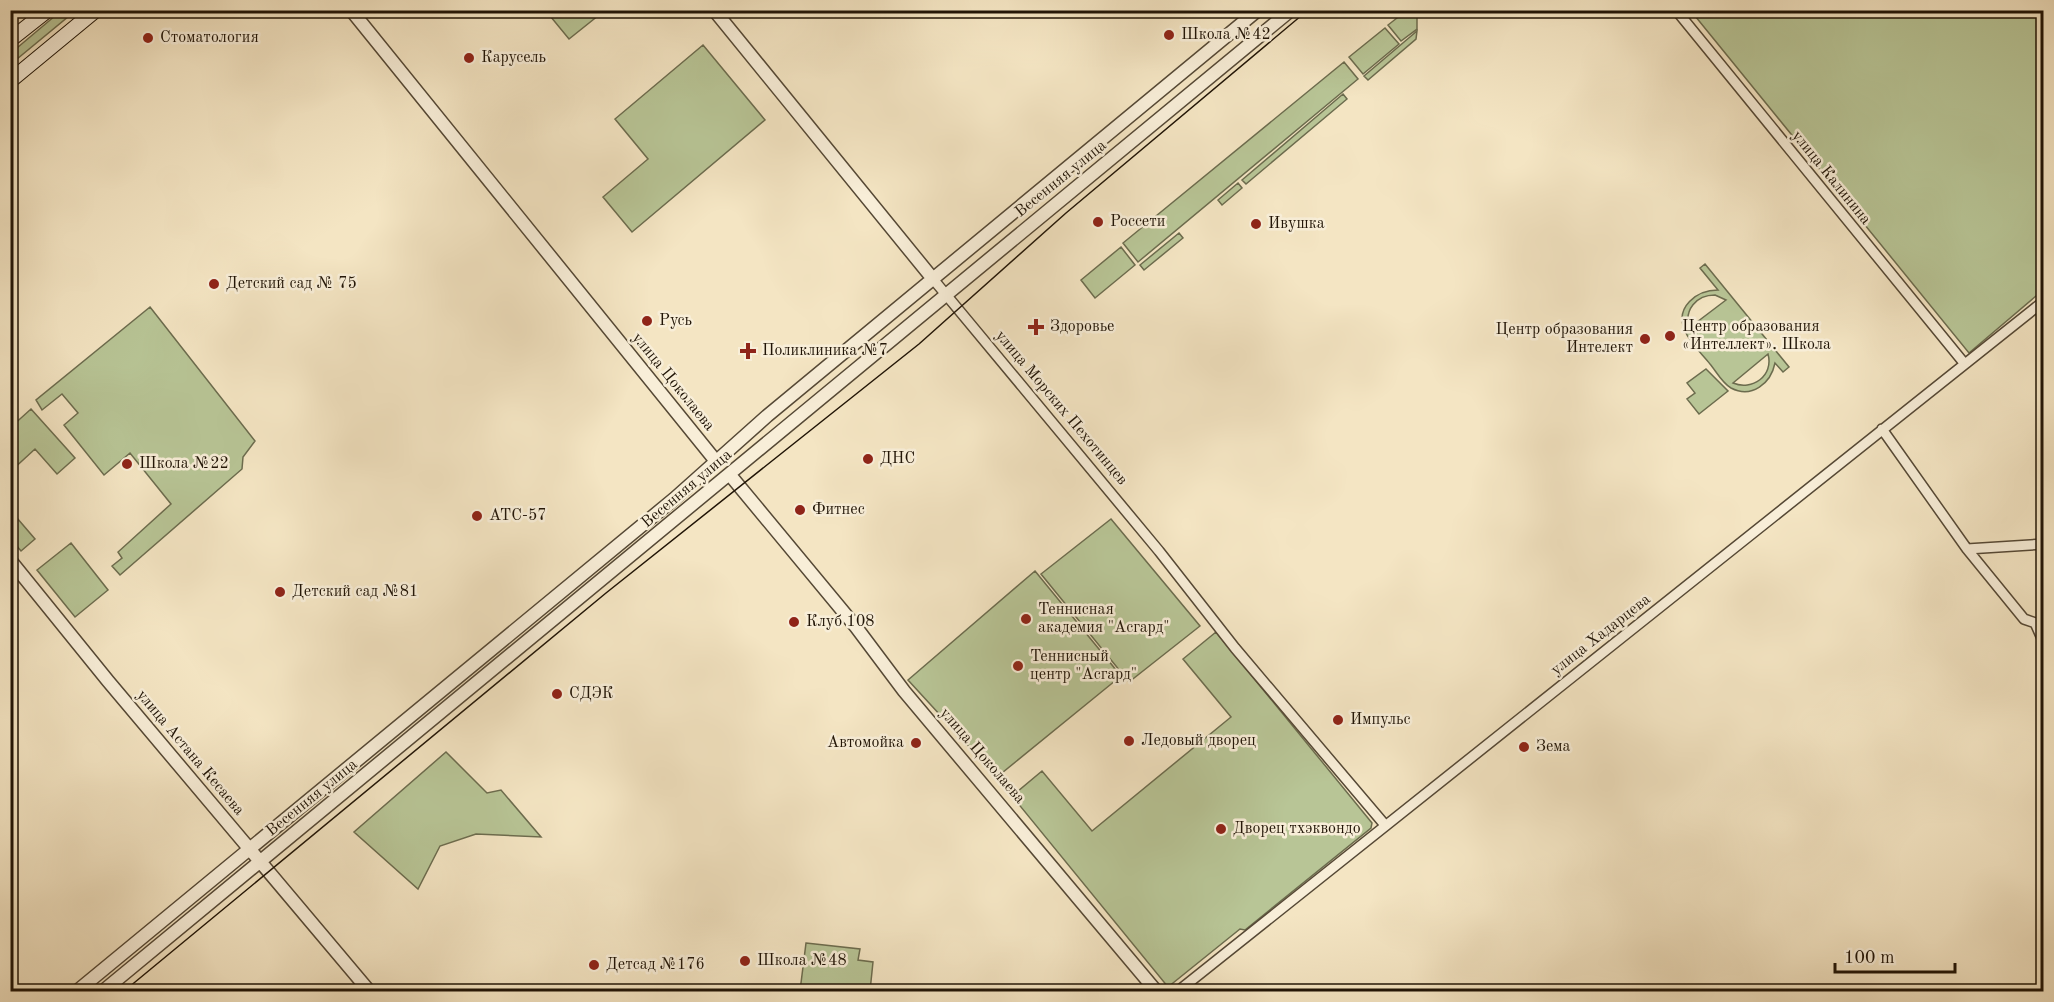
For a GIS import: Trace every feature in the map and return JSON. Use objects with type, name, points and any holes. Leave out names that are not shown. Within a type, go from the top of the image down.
[{"type":"main road","points":[[10,40],[48,10]]},
{"type":"main road","points":[[10,81],[96,10]]},
{"type":"street","name":"улица Цоколаева","points":[[351,10],[715,460],[856,627],[904,691],[1158,992]]},
{"type":"street","name":"улица Морских Пехотинцев","points":[[714,10],[945,294],[1159,551],[1235,648],[1385,825]]},
{"type":"street","name":"Весенняя улица","points":[[76,992],[674,499],[715,460],[1258,10]]},
{"type":"street","name":"Весенняя улица","points":[[102,992],[1291,10]]},
{"type":"street","name":"улица Калинина","points":[[1676,10],[1964,363]]},
{"type":"street","name":"улица Хадарцева","points":[[1178,992],[2043,301]]},
{"type":"street","points":[[1882,429],[1966,549],[2024,619],[2039,626],[2043,643]]},
{"type":"street","points":[[1966,549],[2043,544]]},
{"type":"street","name":"улица Астана Кесаева","points":[[10,560],[370,992]]},
{"type":"green space","points":[[62,10],[75,11],[11,64],[11,53]]},
{"type":"green space","points":[[546,11],[604,11],[569,39]]},
{"type":"green space","points":[[1406,11],[1417,11],[1417,29],[1401,41],[1388,25]]},
{"type":"green space","points":[[1691,11],[2043,11],[2043,290],[1969,353]]},
{"type":"green space","points":[[1385,28],[1399,44],[1363,74],[1349,57]]},
{"type":"green space","points":[[1417,31],[1416,39],[1368,80],[1364,76]]},
{"type":"green space","points":[[703,45],[765,120],[632,232],[603,197],[648,159],[615,119]]},
{"type":"green space","points":[[1344,62],[1358,79],[1138,262],[1123,243]]},
{"type":"green space","points":[[1343,94],[1347,99],[1246,184],[1242,180]]},
{"type":"green space","points":[[1238,183],[1242,188],[1222,205],[1218,200]]},
{"type":"green space","points":[[1179,233],[1183,238],[1144,270],[1140,265]]},
{"type":"green space","points":[[1121,247],[1135,265],[1095,298],[1081,280]]},
{"type":"green space","points":[[1705,264],[1789,367],[1783,372],[1775,363],[1765,383],[1746,392],[1731,388],[1722,380],[1693,344],[1682,322],[1685,307],[1690,301],[1702,293],[1718,290],[1700,268]],"holes":[[[1715,295],[1726,300],[1689,328],[1688,315],[1693,305],[1702,298]],[[1768,354],[1768,369],[1760,380],[1747,385],[1733,383]]]},
{"type":"green space","points":[[150,307],[255,441],[243,457],[242,469],[120,575],[112,566],[122,558],[118,552],[171,504],[130,453],[104,475],[64,425],[78,413],[62,394],[42,410],[36,400]]},
{"type":"green space","points":[[1706,369],[1728,391],[1699,414],[1687,399],[1695,393],[1687,383]]},
{"type":"green space","points":[[31,409],[75,458],[57,474],[35,449],[11,471],[11,427]]},
{"type":"green space","points":[[11,511],[35,539],[21,551],[11,539]]},
{"type":"green space","points":[[1111,519],[1200,626],[1129,682],[1041,574]]},
{"type":"green space","points":[[71,543],[108,590],[75,617],[37,570]]},
{"type":"green space","name":"Теннисный центр \"Асгард\"","points":[[1035,571],[1121,676],[997,777],[908,680]]},
{"type":"green space","points":[[1216,632],[1372,823],[1371,828],[1245,930],[1240,929],[1168,987],[1012,796],[1042,771],[1092,831],[1231,717],[1183,659]]},
{"type":"green space","points":[[446,752],[487,793],[501,790],[541,837],[476,834],[440,846],[418,889],[354,832]]},
{"type":"green space","points":[[806,943],[860,949],[858,960],[873,962],[870,991],[800,991]]},
{"type":"tram line","points":[[123,992],[606,593],[919,344],[1066,213],[1308,10]]},
{"type":"place","name":"Школа №42","points":[[1169,35]]},
{"type":"place","name":"Стоматология","points":[[148,38]]},
{"type":"place","name":"Карусель","points":[[469,58]]},
{"type":"place","name":"Россети","points":[[1098,222]]},
{"type":"place","name":"Ивушка","points":[[1256,224]]},
{"type":"place","name":"Детский сад № 75","points":[[214,284]]},
{"type":"place","name":"Русь","points":[[647,321]]},
{"type":"place","name":"Здоровье","points":[[1036,327]]},
{"type":"place","name":"Центр образования «Интеллект». Школа","points":[[1670,336]]},
{"type":"place","name":"Центр образования Интелект","points":[[1645,339]]},
{"type":"place","name":"Поликлиника №7","points":[[748,351]]},
{"type":"place","name":"ДНС","points":[[868,459]]},
{"type":"place","name":"Школа №22","points":[[127,464]]},
{"type":"place","name":"Фитнес","points":[[800,510]]},
{"type":"place","name":"АТС-57","points":[[477,516]]},
{"type":"place","name":"Детский сад №81","points":[[280,592]]},
{"type":"place","name":"Теннисная академия \"Асгард\"","points":[[1026,619]]},
{"type":"place","name":"Клуб 108","points":[[794,622]]},
{"type":"place","name":"Теннисный центр \"Асгард\"","points":[[1018,666]]},
{"type":"place","name":"СДЭК","points":[[557,694]]},
{"type":"place","name":"Импульс","points":[[1338,720]]},
{"type":"place","name":"Ледовый дворец","points":[[1129,741]]},
{"type":"place","name":"Автомойка","points":[[916,743]]},
{"type":"place","name":"Зема","points":[[1524,747]]},
{"type":"place","name":"Дворец тхэквондо","points":[[1221,829]]},
{"type":"place","name":"Школа №48","points":[[745,961]]},
{"type":"place","name":"Детсад №176","points":[[594,965]]}]
